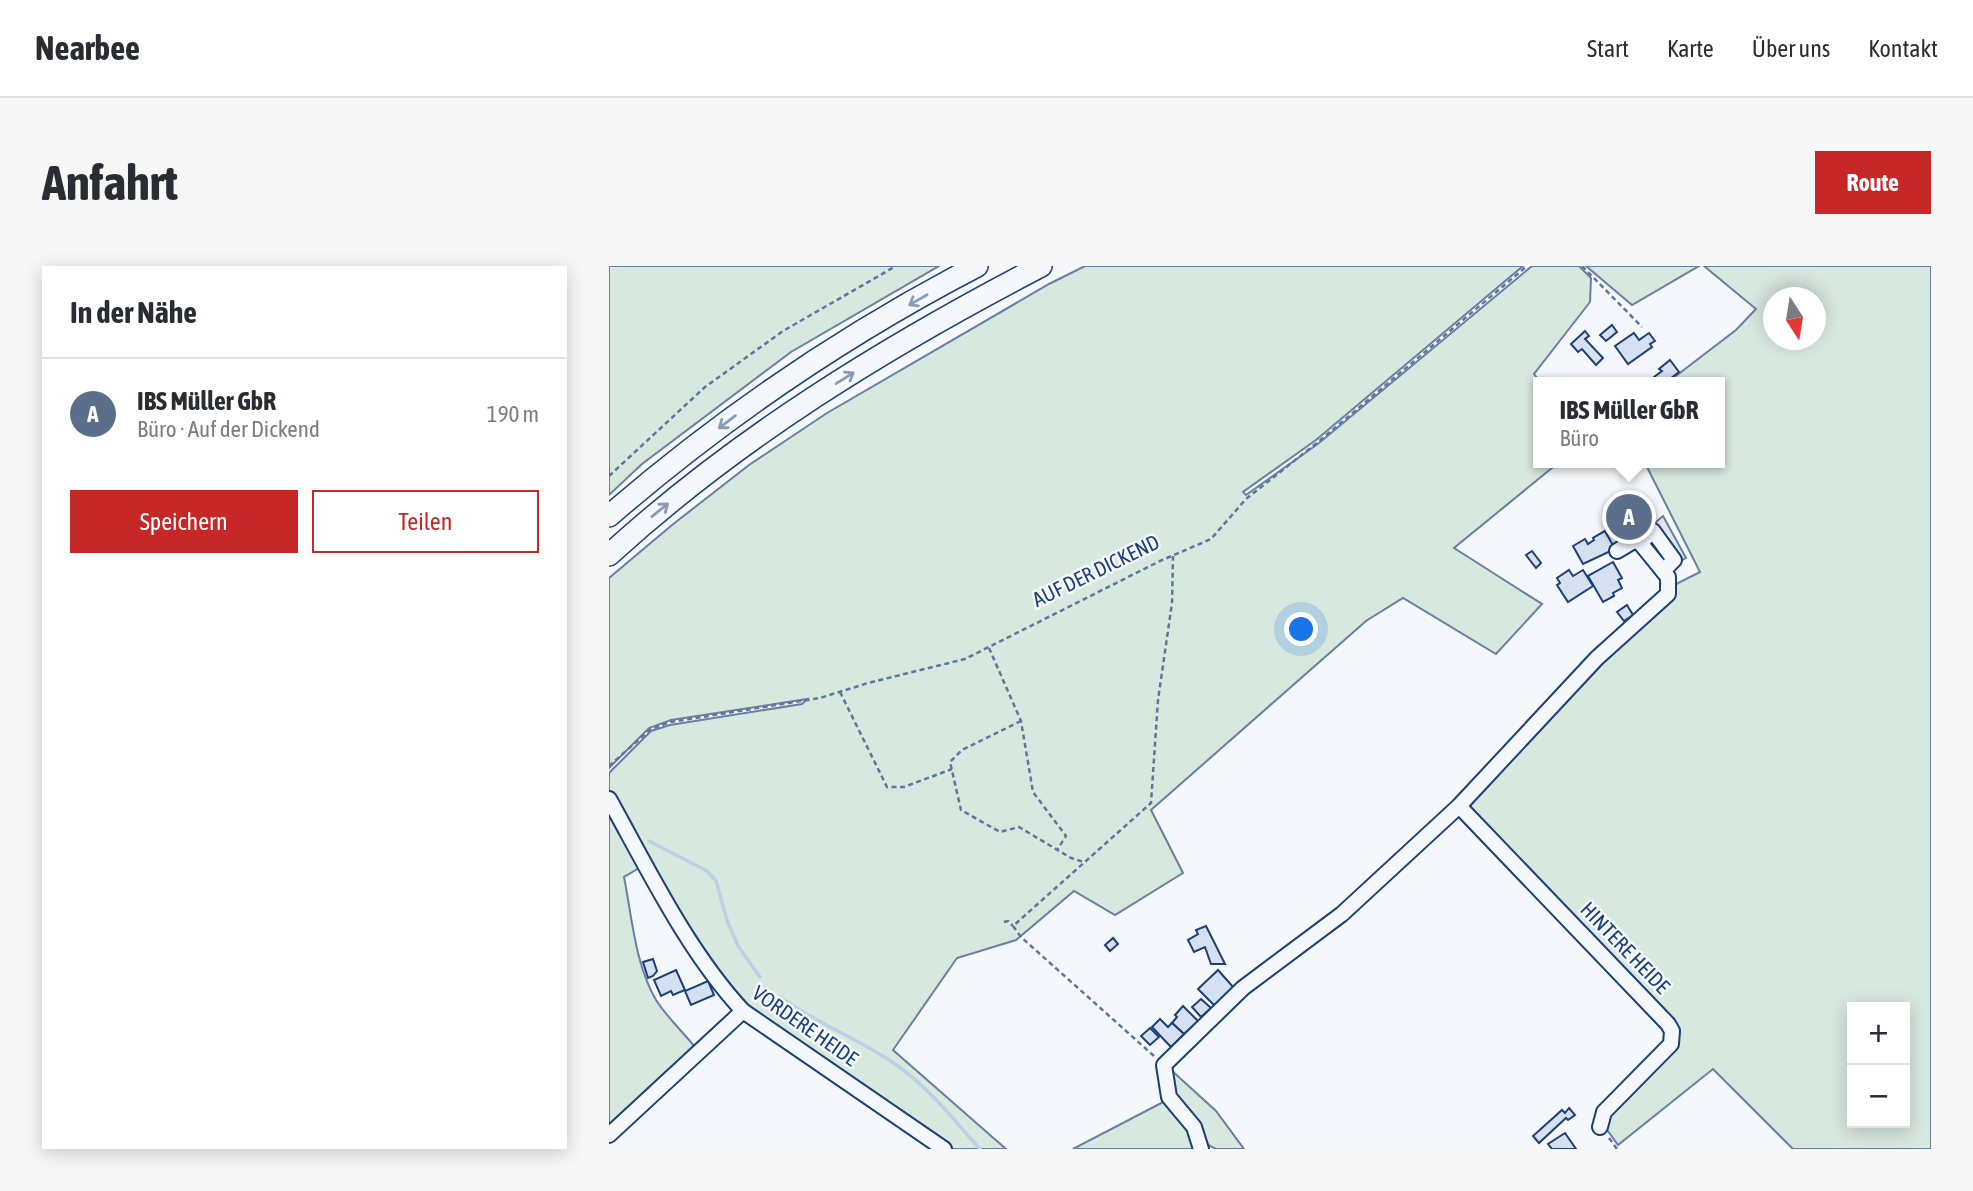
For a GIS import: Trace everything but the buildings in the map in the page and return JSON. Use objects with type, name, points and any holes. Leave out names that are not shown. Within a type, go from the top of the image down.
[{"type":"highway","points":[[609,516],[750,405],[893,314],[977,266]]},
{"type":"highway","points":[[609,555],[642,525],[755,437],[904,340],[1041,266]]},
{"type":"street","points":[[1201,1149],[1194,1127],[1169,1097],[1164,1065],[1243,988],[1350,908],[1459,806],[1588,667],[1668,594],[1668,577],[1637,539],[1617,551]]},
{"type":"street","name":"VORDERE HEIDE","points":[[609,799],[661,893],[721,987],[743,1011],[944,1149]]},
{"type":"street","name":"HINTERE HEIDE","points":[[1459,806],[1650,1004],[1672,1031],[1671,1044],[1604,1112],[1600,1127]]},
{"type":"street","points":[[609,1135],[743,1011]]},
{"type":"path","points":[[609,476],[696,395],[727,371],[783,331],[896,266]]},
{"type":"path","name":"AUF DER DICKEND","points":[[609,766],[650,729],[671,722],[820,698],[965,659],[1211,539],[1245,499],[1318,442],[1527,266]]},
{"type":"path","points":[[1582,266],[1642,327]]},
{"type":"path","points":[[1013,926],[1031,907],[1150,803],[1158,700],[1172,603],[1173,556]]},
{"type":"path","points":[[989,648],[1021,721],[1033,792],[1066,836],[1057,850]]},
{"type":"path","points":[[840,692],[887,787],[904,787],[952,769]]},
{"type":"path","points":[[1021,721],[962,750],[950,762],[961,810],[1000,832],[1019,827],[1057,850],[1084,862]]},
{"type":"path","points":[[1004,922],[1008,921],[1021,937],[1164,1065]]},
{"type":"shaded area","points":[[609,266],[939,266],[791,352],[642,464],[609,495]]},
{"type":"shaded area","points":[[1085,266],[1523,266],[1316,440],[1243,492],[1246,495],[1319,443],[1532,266],[1579,266],[1591,278],[1590,302],[1534,374],[1536,377],[1533,377],[1533,468],[1552,468],[1454,548],[1542,604],[1496,654],[1403,598],[1366,621],[1151,810],[1183,873],[1115,915],[1074,891],[1016,940],[957,958],[893,1050],[1006,1149],[950,1149],[745,1008],[725,985],[609,802],[609,773],[651,731],[670,725],[802,704],[807,699],[671,720],[649,728],[609,768],[609,578],[749,465],[827,413],[1049,284]]},
{"type":"shaded area","points":[[1586,266],[1699,266],[1632,305]]},
{"type":"shaded area","points":[[1704,266],[1931,266],[1931,1149],[1793,1149],[1713,1069],[1618,1145],[1605,1127],[1606,1117],[1676,1040],[1465,806],[1585,668],[1678,583],[1700,572],[1648,468],[1725,468],[1725,377],[1675,377],[1736,330],[1756,309]]},
{"type":"shaded area","points":[[1663,516],[1686,558],[1669,568],[1643,533]]},
{"type":"shaded area","points":[[609,814],[641,867],[624,877],[643,971],[660,1006],[695,1047],[609,1129]]},
{"type":"shaded area","points":[[1170,1069],[1216,1111],[1244,1149],[1216,1149],[1206,1144],[1173,1095]]},
{"type":"shaded area","points":[[1167,1100],[1185,1119],[1198,1149],[1073,1149]]},
{"type":"waterway","points":[[649,841],[707,871],[716,881],[738,946],[760,977]]},
{"type":"waterway","points":[[780,997],[879,1053],[905,1071],[939,1102],[980,1149]]},
{"type":"place","name":"IBS Müller GbR","points":[[1629,517]]}]
